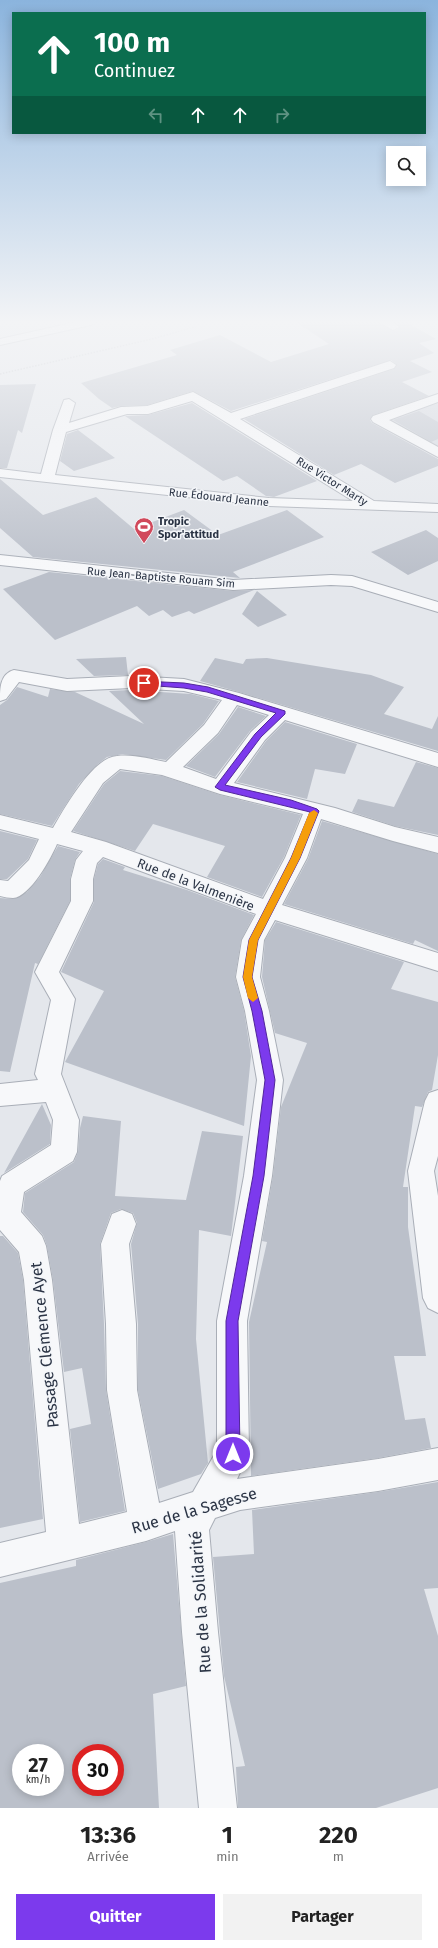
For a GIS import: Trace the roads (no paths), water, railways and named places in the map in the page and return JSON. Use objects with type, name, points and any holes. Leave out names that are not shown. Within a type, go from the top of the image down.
[{"type":"street","points":[[47,478],[68,406]]},
{"type":"street","name":"Rue Victor Marty","points":[[60,430],[126,410],[148,410],[160,406]]},
{"type":"street","name":"Rue Victor Marty","points":[[210,406],[372,506]]},
{"type":"street","points":[[230,418],[265,406]]},
{"type":"street","points":[[414,406],[378,419],[438,453]]},
{"type":"street","name":"Rue Édouard Jeanne","points":[[0,473],[269,502],[438,508]]},
{"type":"street","name":"Rue Jean-Baptiste Rouam Sim","points":[[0,560],[233,585],[331,580],[352,581],[438,607]]},
{"type":"street","points":[[0,695],[6,677],[14,676],[67,685],[130,682],[184,685],[233,697],[438,760]]},
{"type":"street","points":[[169,770],[211,729],[233,697]]},
{"type":"street","points":[[220,787],[258,736],[282,712]]},
{"type":"street","points":[[0,888],[13,890],[37,865],[54,835],[96,778],[116,762],[141,764],[169,770],[220,787],[291,803],[314,811],[335,815],[393,834],[438,845]]},
{"type":"street","name":"Rue de la Solidarité","points":[[218,1808],[200,1632],[192,1528],[233,1454],[232,1321],[258,1176],[270,1080],[257,1011],[248,977],[253,940],[296,858],[314,811]]},
{"type":"street","name":"Rue de la Valmenière","points":[[0,822],[99,847],[269,910],[438,962]]},
{"type":"street","name":"Passage Clémence Ayet","points":[[64,1544],[38,1280],[32,1246],[6,1216],[12,1185],[64,1152],[66,1120],[48,1074],[63,999],[47,972],[82,901],[82,879],[87,860],[99,847]]},
{"type":"street","points":[[0,1095],[54,1090]]},
{"type":"street","points":[[438,1101],[421,1171],[438,1298]]},
{"type":"street","points":[[122,1224],[115,1244],[121,1324],[122,1390],[146,1524]]},
{"type":"street","name":"Rue de la Sagesse","points":[[0,1560],[146,1524],[240,1494],[371,1476],[438,1464]]},
{"type":"place","name":"Tropic Spor'attitud","points":[[144,544]]}]
